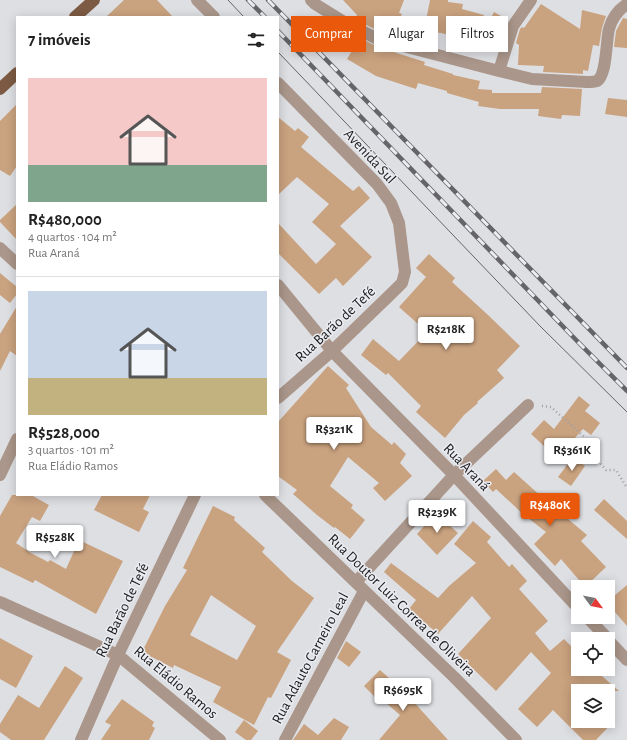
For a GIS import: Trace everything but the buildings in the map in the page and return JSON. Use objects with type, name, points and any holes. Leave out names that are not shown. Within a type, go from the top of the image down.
[{"type":"main road","points":[[76,16],[94,0]]},
{"type":"main road","points":[[0,90],[16,74]]},
{"type":"street","points":[[197,0],[213,16]]},
{"type":"street","points":[[312,0],[315,4],[349,25],[380,40],[499,71],[532,78],[588,82],[596,81],[600,77],[603,70],[609,30],[618,11],[627,4]]},
{"type":"street","points":[[499,71],[513,26],[531,0]]},
{"type":"street","name":"Avenida Sul","points":[[279,84],[377,184],[391,203],[400,223],[405,272],[402,283],[396,290]]},
{"type":"street","points":[[0,248],[16,263]]},
{"type":"street","name":"Rua Araná","points":[[279,285],[332,351],[454,476],[571,601]]},
{"type":"street","name":"Rua Barão de Tefé","points":[[279,397],[332,351],[396,290]]},
{"type":"street","name":"Rua Adauto Carneiro Leal","points":[[285,740],[360,587],[454,476],[528,404]]},
{"type":"street","points":[[0,475],[16,441]]},
{"type":"street","name":"Rua Barão de Tefé","points":[[81,740],[118,655],[195,496]]},
{"type":"street","name":"Rua Doutor Luiz Correa de Oliveira","points":[[266,496],[454,677],[516,740]]},
{"type":"street","name":"Rua Eládio Ramos","points":[[0,602],[118,655],[214,738]]},
{"type":"street","points":[[594,624],[601,632]]},
{"type":"street","points":[[615,647],[627,660]]},
{"type":"path","points":[[528,404],[551,407],[592,444],[590,451],[606,470],[616,470],[627,488]]},
{"type":"tram line","points":[[228,0],[243,16]]},
{"type":"tram line","points":[[279,53],[540,326],[627,412]]},
{"type":"railway","points":[[248,0],[264,16]]},
{"type":"railway","points":[[268,0],[627,368]]},
{"type":"railway","points":[[279,32],[627,391]]}]
